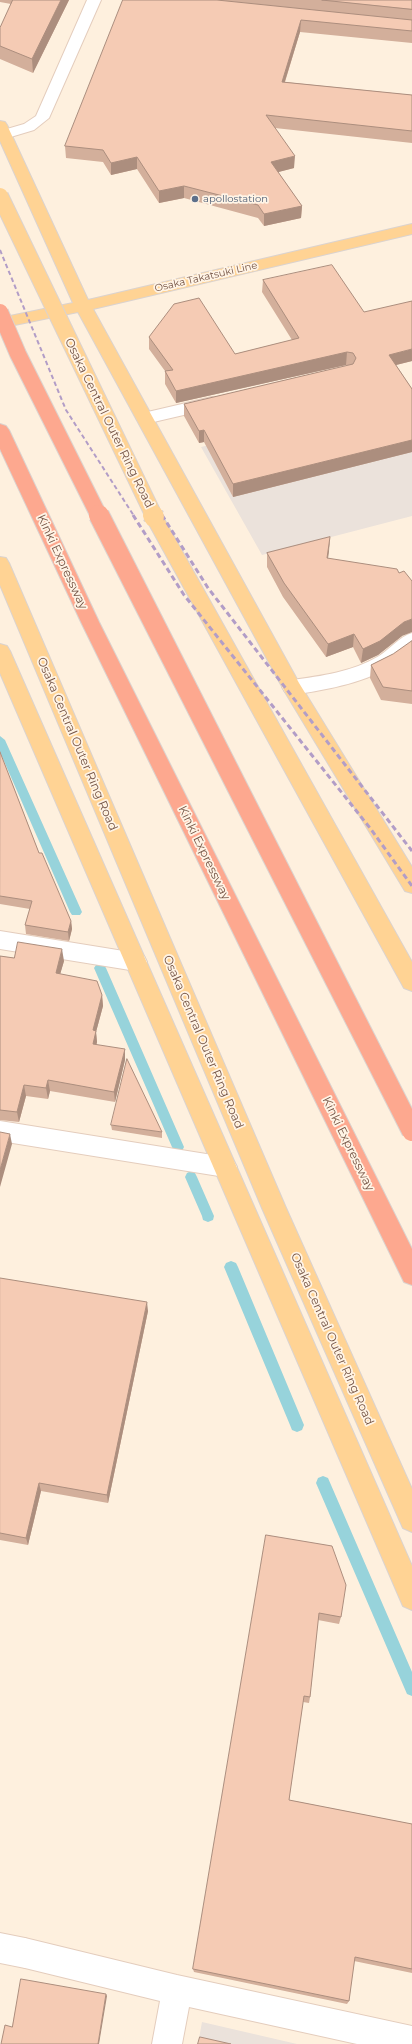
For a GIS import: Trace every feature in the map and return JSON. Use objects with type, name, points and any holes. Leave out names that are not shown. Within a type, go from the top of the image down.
[{"type":"highway","points":[[0,312],[18,354],[146,610],[412,1131]]},
{"type":"highway","name":"Kinki Expressway","points":[[0,430],[90,622],[412,1274]]},
{"type":"main road","points":[[2,130],[83,306],[292,687],[412,885]]},
{"type":"main road","name":"Osaka Central Outer Ring Road","points":[[0,196],[154,517],[412,982]]},
{"type":"main road","name":"Osaka Takatsuki Line","points":[[0,323],[83,306],[412,229]]},
{"type":"main road","name":"Osaka Central Outer Ring Road","points":[[0,563],[274,1208],[412,1519]]},
{"type":"main road","points":[[0,651],[412,1597]]},
{"type":"street","points":[[2,130],[29,127],[42,118],[94,0]]},
{"type":"street","points":[[145,418],[230,399]]},
{"type":"street","points":[[292,687],[323,684],[371,670],[399,654],[412,640]]},
{"type":"street","points":[[0,940],[136,962]]},
{"type":"street","points":[[0,1131],[225,1167]]},
{"type":"street","points":[[12,1950],[177,1990],[412,2041]]},
{"type":"street","points":[[167,2044],[177,1990]]},
{"type":"shaded area","points":[[412,396],[412,516],[262,555],[201,447]]},
{"type":"shaded area","points":[[202,2022],[297,2044],[198,2044]]},
{"type":"building","points":[[13,0],[61,0],[32,59],[0,46],[0,28]]},
{"type":"building","points":[[123,0],[217,0],[412,20],[412,31],[301,20],[282,82],[412,95],[412,131],[266,115],[295,156],[271,162],[302,206],[264,214],[258,205],[184,186],[159,191],[137,157],[111,163],[103,150],[65,146]]},
{"type":"building","points":[[322,0],[412,0],[412,9]]},
{"type":"building","points":[[332,265],[364,312],[412,301],[412,349],[389,355],[412,389],[412,440],[233,484],[204,430],[199,431],[184,404],[353,364],[356,358],[353,353],[347,352],[176,391],[165,371],[173,370],[149,337],[174,304],[199,298],[235,354],[299,338],[263,280]]},
{"type":"building","points":[[330,537],[327,558],[397,569],[399,573],[404,571],[412,581],[412,619],[404,622],[380,641],[363,649],[354,634],[328,644],[284,583],[267,553]]},
{"type":"building","points":[[412,641],[412,691],[383,687],[371,665],[393,654]]},
{"type":"building","points":[[0,752],[39,853],[42,853],[71,921],[68,932],[25,925],[32,901],[0,896]]},
{"type":"building","points":[[18,942],[62,949],[56,973],[97,981],[102,995],[93,1030],[96,1031],[93,1044],[125,1049],[114,1092],[48,1080],[46,1088],[24,1085],[17,1112],[0,1110],[0,956],[14,958]]},
{"type":"building","points":[[127,1059],[162,1132],[111,1125]]},
{"type":"building","points":[[0,1132],[10,1134],[0,1170]]},
{"type":"building","points":[[0,1278],[147,1302],[107,1495],[39,1483],[26,1538],[0,1533]]},
{"type":"building","points":[[266,1535],[332,1546],[346,1585],[341,1617],[319,1613],[310,1697],[304,1696],[289,1800],[412,1824],[412,1969],[355,1957],[349,2001],[193,1969]]},
{"type":"building","points":[[21,1979],[106,1994],[98,2044],[1,2044],[5,2025],[12,2027]]},
{"type":"building","points":[[200,2037],[231,2044],[198,2044]]},
{"type":"waterway","points":[[0,740],[76,912]]},
{"type":"waterway","points":[[88,939],[89,944]]},
{"type":"waterway","points":[[100,968],[178,1147]]},
{"type":"waterway","points":[[191,1177],[208,1216]]},
{"type":"waterway","points":[[231,1267],[297,1425]]},
{"type":"waterway","points":[[323,1483],[412,1689]]},
{"type":"railway","points":[[0,192],[93,407],[162,516]]},
{"type":"railway","points":[[0,250],[66,410],[134,516]]},
{"type":"railway","points":[[133,515],[184,595],[370,828],[412,886]]},
{"type":"railway","points":[[162,515],[208,588],[412,851]]},
{"type":"place","name":"apollostation","points":[[195,199]]}]
